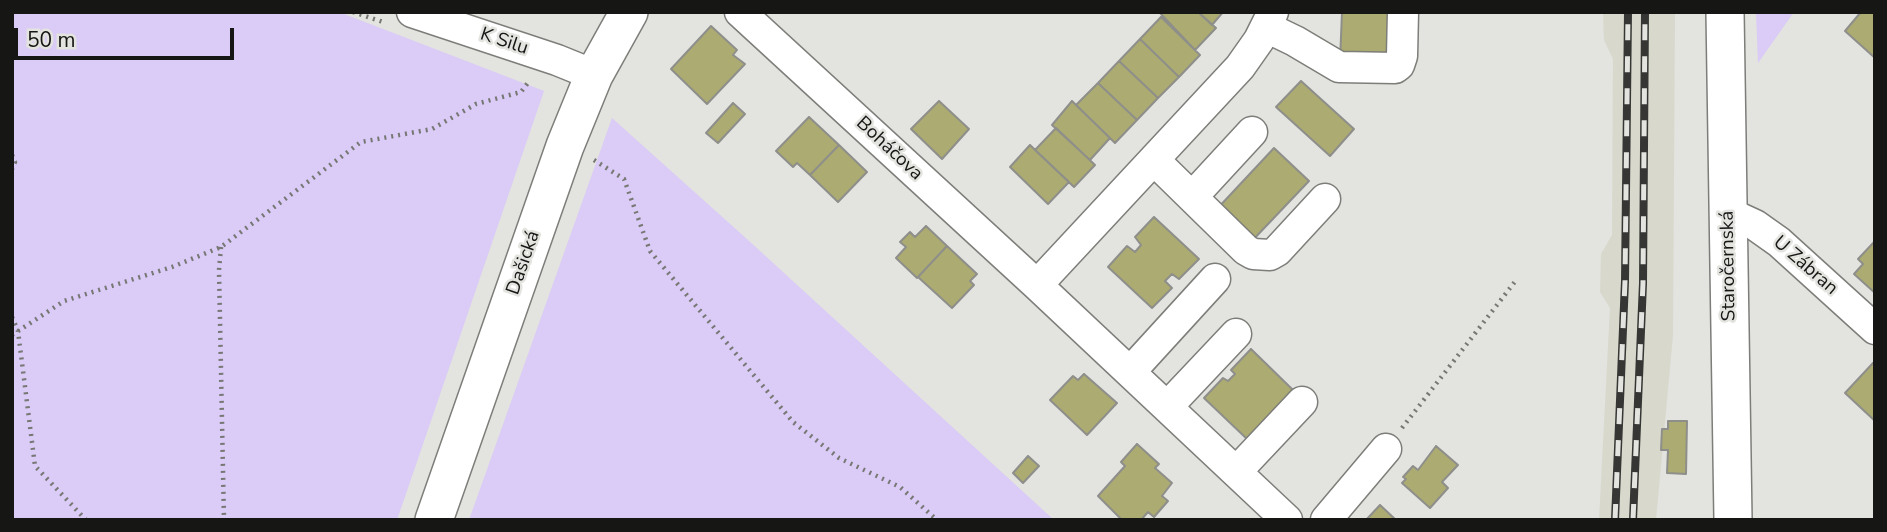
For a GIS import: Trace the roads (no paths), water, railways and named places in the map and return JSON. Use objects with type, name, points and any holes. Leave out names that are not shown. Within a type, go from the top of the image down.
[{"type":"main road","name":"Dašická","points":[[434,520],[565,146],[594,75],[629,12]]},
{"type":"main road","name":"Staročernská","points":[[1725,12],[1733,520]]},
{"type":"street","name":"K Silu","points":[[412,12],[594,75]]},
{"type":"street","name":"Boháčova","points":[[740,12],[1287,520]]},
{"type":"street","points":[[1037,285],[1240,67],[1269,20],[1295,41],[1339,67],[1388,69],[1395,68],[1401,61],[1403,12]]},
{"type":"street","points":[[1192,197],[1252,132]]},
{"type":"street","points":[[1154,160],[1246,250],[1261,256],[1277,251],[1325,199]]},
{"type":"street","name":"U Zábran","points":[[1729,213],[1755,225],[1779,242],[1875,329]]},
{"type":"street","points":[[1130,372],[1215,279]]},
{"type":"street","points":[[1167,407],[1236,334]]},
{"type":"street","points":[[1236,472],[1302,402]]},
{"type":"street","points":[[1326,520],[1386,449]]},
{"type":"railway","points":[[1615,520],[1625,281],[1628,12]]},
{"type":"railway","points":[[1633,520],[1643,283],[1645,12]]}]
